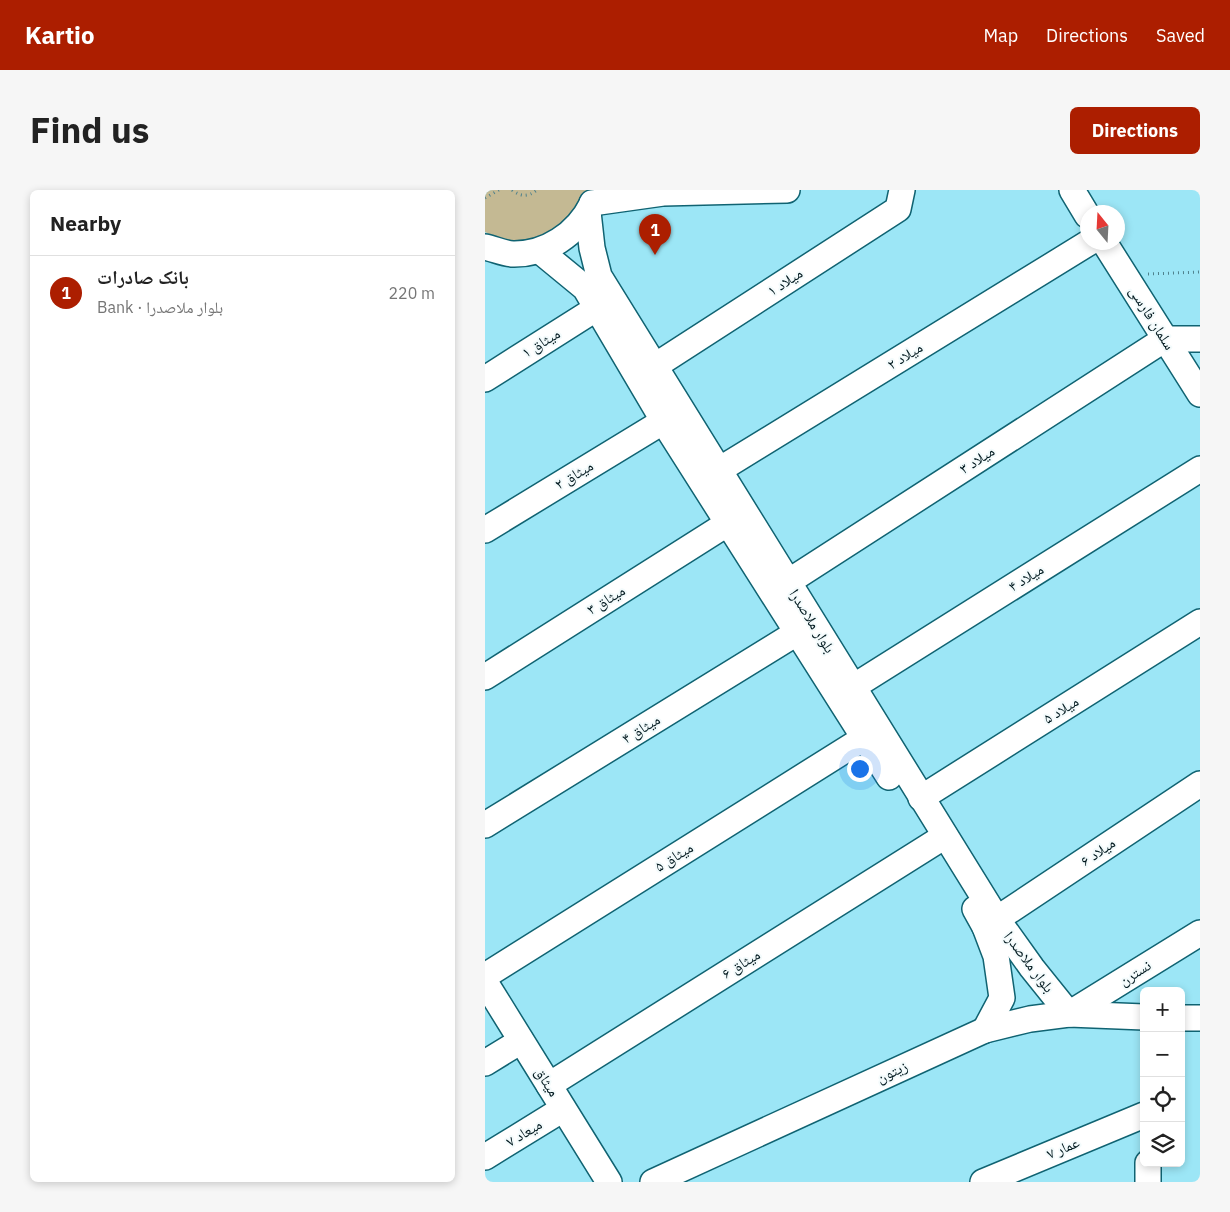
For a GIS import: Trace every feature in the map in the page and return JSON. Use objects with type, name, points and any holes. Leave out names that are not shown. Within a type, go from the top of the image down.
[{"type":"street","points":[[485,247],[512,254],[540,250],[565,238],[575,229],[592,202],[663,193],[787,190]]},
{"type":"street","name":"میلاد ۱","points":[[655,366],[898,209],[902,190]]},
{"type":"street","points":[[1072,190],[1081,205]]},
{"type":"street","name":"بلوار ملاصدرا","points":[[592,202],[594,291],[938,840],[979,915],[991,923],[1032,968],[1069,1014]]},
{"type":"street","name":"میلاد ۲","points":[[719,470],[1080,248]]},
{"type":"street","name":"بلوار ملاصدرا","points":[[540,250],[594,291],[655,366],[673,416],[719,470],[736,518],[788,582],[805,628],[853,687],[871,734],[921,798],[938,840]]},
{"type":"street","name":"سلمان فارسی","points":[[1110,250],[1200,394]]},
{"type":"street","name":"میثاق ۱","points":[[485,379],[594,291]]},
{"type":"street","points":[[1165,338],[1200,339]]},
{"type":"street","name":"میلاد ۳","points":[[788,582],[1165,338]]},
{"type":"street","name":"میثاق ۲","points":[[485,530],[673,416]]},
{"type":"street","name":"میلاد ۴","points":[[853,687],[1200,469]]},
{"type":"street","name":"میثاق ۳","points":[[485,677],[736,518]]},
{"type":"street","name":"میلاد ۵","points":[[921,798],[1200,622]]},
{"type":"street","name":"میثاق ۴","points":[[485,825],[805,628]]},
{"type":"street","name":"میثاق ۵","points":[[485,976],[871,734]]},
{"type":"street","name":"میلاد ۶","points":[[991,923],[1200,784]]},
{"type":"street","name":"میثاق ۶","points":[[549,1086],[938,840]]},
{"type":"street","name":"بلوار ملاصدرا","points":[[985,1030],[1002,998],[991,923]]},
{"type":"street","name":"نسترن","points":[[1069,1014],[1200,933]]},
{"type":"street","name":"میثاق","points":[[485,982],[609,1182]]},
{"type":"street","name":"زیتون","points":[[653,1182],[985,1030],[1030,1019],[1069,1014],[1140,1017]]},
{"type":"street","points":[[1185,1018],[1200,1018]]},
{"type":"street","points":[[485,1063],[521,1041]]},
{"type":"street","name":"میعاد ۷","points":[[485,1157],[563,1109]]},
{"type":"street","name":"عمار ۷","points":[[983,1182],[1140,1117]]},
{"type":"street","points":[[1148,1167],[1148,1182]]},
{"type":"path","points":[[485,198],[499,190]]},
{"type":"path","points":[[512,190],[524,196],[531,195],[537,190]]},
{"type":"path","points":[[1125,276],[1200,272]]},
{"type":"shaded area","points":[[485,190],[588,190],[581,208],[567,226],[525,243],[502,240],[485,232]]},
{"type":"place","name":"بانک صادرات","points":[[655,255]]}]
